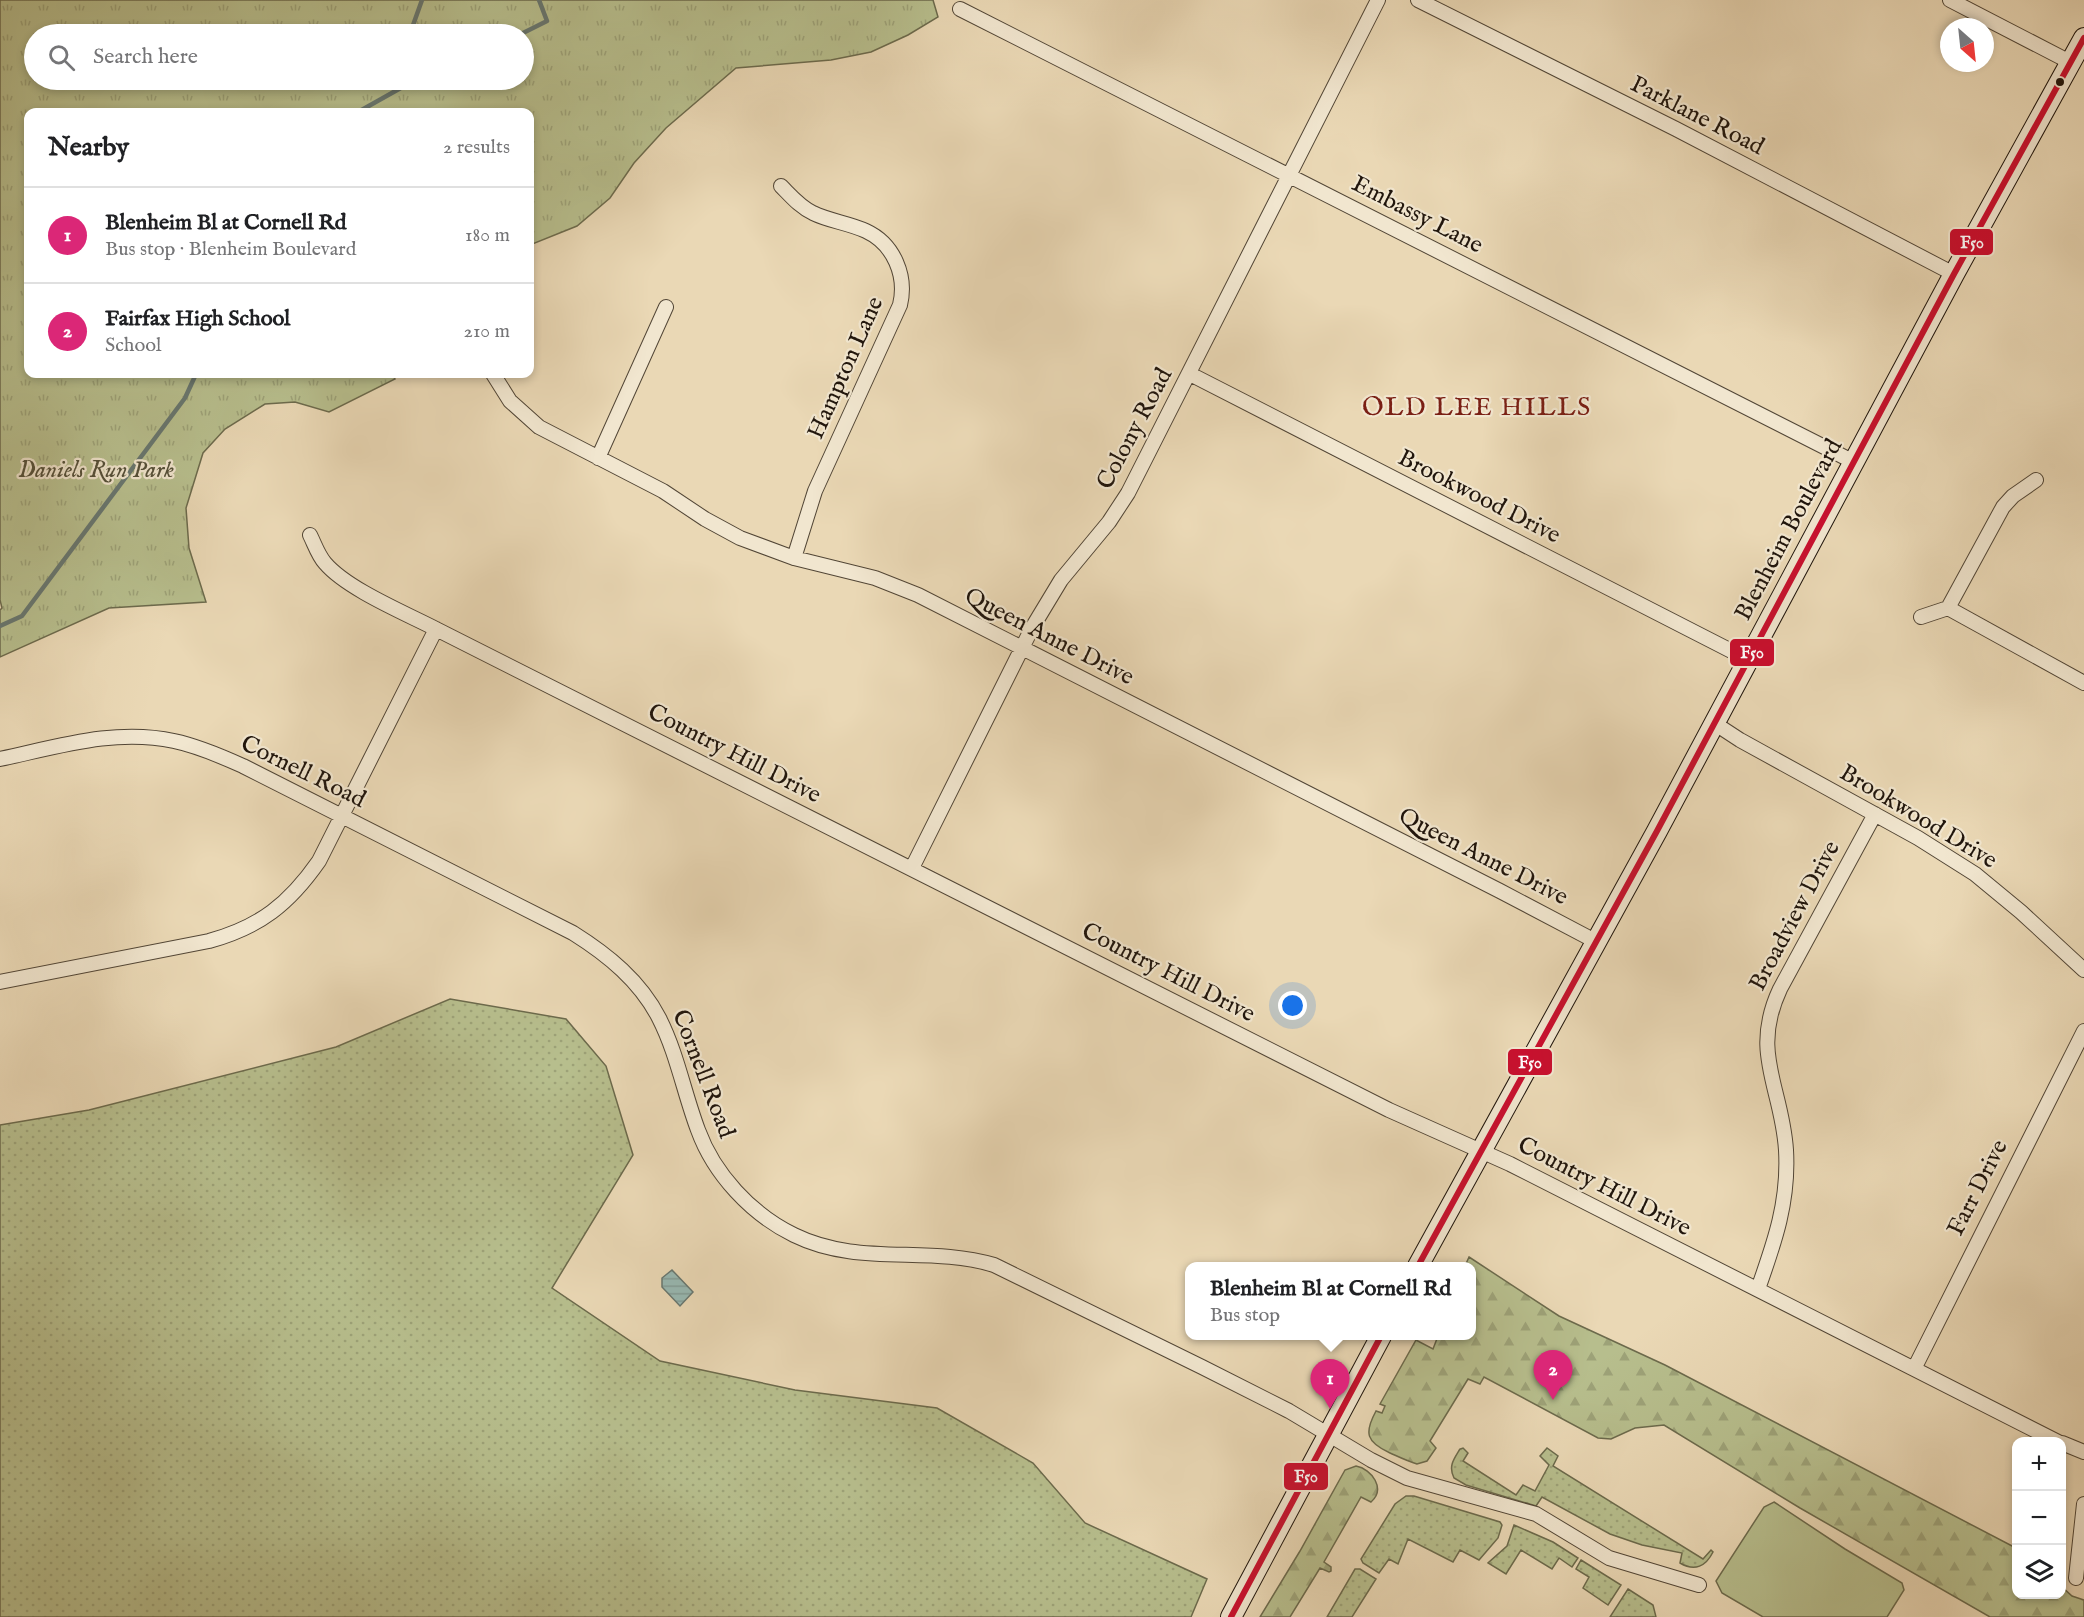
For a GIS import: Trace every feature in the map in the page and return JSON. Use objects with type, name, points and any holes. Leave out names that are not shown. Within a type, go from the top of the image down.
[{"type":"main road","name":"Blenheim Boulevard","points":[[1420,1262],[1657,831],[1954,274],[2084,38]]},
{"type":"main road","points":[[1231,1617],[1378,1340]]},
{"type":"street","name":"Colony Road","points":[[912,868],[1032,628],[1061,580],[1108,522],[1128,493],[1378,0]]},
{"type":"street","name":"Parklane Road","points":[[1418,0],[1676,129],[1954,274]]},
{"type":"street","points":[[1950,0],[2070,62]]},
{"type":"street","name":"Embassy Lane","points":[[960,9],[1854,462]]},
{"type":"street","name":"Hampton Lane","points":[[781,186],[810,212],[866,231],[879,239],[894,256],[902,283],[900,305],[815,491],[794,558]]},
{"type":"street","points":[[598,458],[666,307]]},
{"type":"street","name":"Brookwood Drive","points":[[1190,374],[1749,660]]},
{"type":"street","name":"Queen Anne Drive","points":[[496,378],[510,400],[539,427],[663,491],[705,519],[741,538],[794,558],[898,586],[1595,941]]},
{"type":"street","points":[[1921,617],[1947,608],[2003,507],[2013,496],[2036,480]]},
{"type":"street","name":"Country Hill Drive","points":[[310,535],[326,565],[346,582],[436,629],[1389,1110],[1510,1164],[2050,1437]]},
{"type":"street","points":[[1947,608],[2084,683]]},
{"type":"street","points":[[0,982],[229,936],[251,926],[278,909],[303,885],[320,861],[436,629]]},
{"type":"street","name":"Brookwood Drive","points":[[1714,723],[1740,740],[1918,838],[1974,874],[2021,912],[2084,970]]},
{"type":"street","name":"Cornell Road","points":[[0,759],[98,738],[123,735],[175,741],[206,750],[243,766],[573,933],[620,966],[643,992],[659,1018],[698,1130],[711,1157],[744,1199],[779,1227],[827,1248],[842,1252],[893,1256],[955,1256],[994,1265],[1202,1366],[1407,1479],[1536,1514],[1609,1558],[1699,1585]]},
{"type":"street","name":"Broadview Drive","points":[[1758,1289],[1778,1231],[1786,1179],[1783,1120],[1766,1052],[1769,1016],[1780,989],[1875,814]]},
{"type":"street","name":"Farr Drive","points":[[1914,1367],[2084,1031]]},
{"type":"street","name":"Country Hill Drive","points":[[2066,1444],[2084,1452]]},
{"type":"street","points":[[2076,1578],[2084,1504]]},
{"type":"green space","name":"Daniels Run Park","points":[[0,0],[933,0],[938,17],[908,35],[871,52],[831,60],[736,68],[666,128],[634,163],[610,198],[577,226],[534,243],[534,108],[24,108],[24,378],[395,379],[329,412],[295,402],[265,404],[225,429],[203,453],[186,508],[189,548],[206,602],[109,608],[0,657],[0,610],[2,608],[0,600]]},
{"type":"green space","points":[[450,999],[566,1019],[606,1066],[633,1155],[552,1288],[660,1361],[795,1390],[937,1408],[1033,1463],[1085,1523],[1207,1579],[1191,1617],[0,1617],[0,1125],[89,1110],[336,1047]]},
{"type":"green space","points":[[1469,1257],[1559,1316],[1665,1365],[2012,1546],[2012,1599],[2066,1599],[2066,1591],[2072,1596],[2084,1600],[2084,1617],[1990,1617],[1800,1508],[1664,1425],[1635,1428],[1611,1439],[1598,1438],[1484,1377],[1480,1384],[1468,1379],[1430,1441],[1436,1448],[1427,1461],[1417,1464],[1382,1449],[1369,1436],[1370,1425],[1376,1411],[1382,1413],[1385,1406],[1380,1404],[1416,1340],[1433,1349],[1436,1340],[1476,1340],[1476,1262],[1467,1262]]},
{"type":"green space","points":[[1463,1448],[1468,1453],[1463,1461],[1516,1495],[1523,1485],[1535,1491],[1549,1465],[1540,1456],[1547,1448],[1558,1456],[1553,1466],[1703,1559],[1711,1550],[1713,1552],[1700,1566],[1685,1566],[1680,1563],[1682,1553],[1642,1545],[1610,1534],[1542,1497],[1536,1506],[1466,1485],[1454,1478],[1452,1470],[1454,1459]]},
{"type":"green space","points":[[1356,1466],[1372,1475],[1377,1491],[1371,1502],[1361,1497],[1324,1562],[1331,1567],[1331,1571],[1320,1568],[1290,1617],[1260,1617],[1345,1470]]},
{"type":"green space","points":[[1406,1496],[1414,1496],[1500,1522],[1502,1525],[1498,1538],[1479,1560],[1460,1550],[1453,1562],[1408,1539],[1398,1564],[1389,1559],[1379,1573],[1363,1563],[1361,1559],[1395,1504]]},
{"type":"green space","points":[[1774,1502],[1902,1583],[1904,1590],[1887,1617],[1763,1617],[1722,1593],[1716,1581],[1764,1507]]},
{"type":"green space","points":[[1514,1525],[1553,1542],[1578,1558],[1572,1567],[1559,1558],[1552,1569],[1521,1550],[1506,1574],[1488,1563],[1507,1546]]},
{"type":"green space","points":[[1581,1560],[1621,1585],[1608,1605],[1583,1588],[1589,1577],[1576,1569]]},
{"type":"green space","points":[[1355,1569],[1360,1569],[1376,1579],[1352,1617],[1327,1617]]},
{"type":"green space","points":[[1628,1589],[1653,1605],[1656,1617],[1610,1617]]},
{"type":"water","points":[[672,1270],[693,1292],[680,1306],[662,1287],[662,1278]]},
{"type":"waterway","points":[[413,24],[422,0]]},
{"type":"waterway","points":[[534,28],[547,21],[539,0]]},
{"type":"waterway","points":[[365,108],[397,90]]},
{"type":"waterway","points":[[0,626],[22,616],[185,398],[194,378]]},
{"type":"transit line","name":"F50","points":[[1420,1262],[1657,831],[1954,274],[2084,38]]},
{"type":"transit line","name":"F50","points":[[1231,1617],[1379,1340]]},
{"type":"place","name":"Fairfax High School","points":[[1553,1400]]},
{"type":"place","name":"Blenheim Bl at Cornell Rd","points":[[1330,1409]]},
{"type":"district","name":"OLD LEE HILLS","points":[[1477,407]]}]
